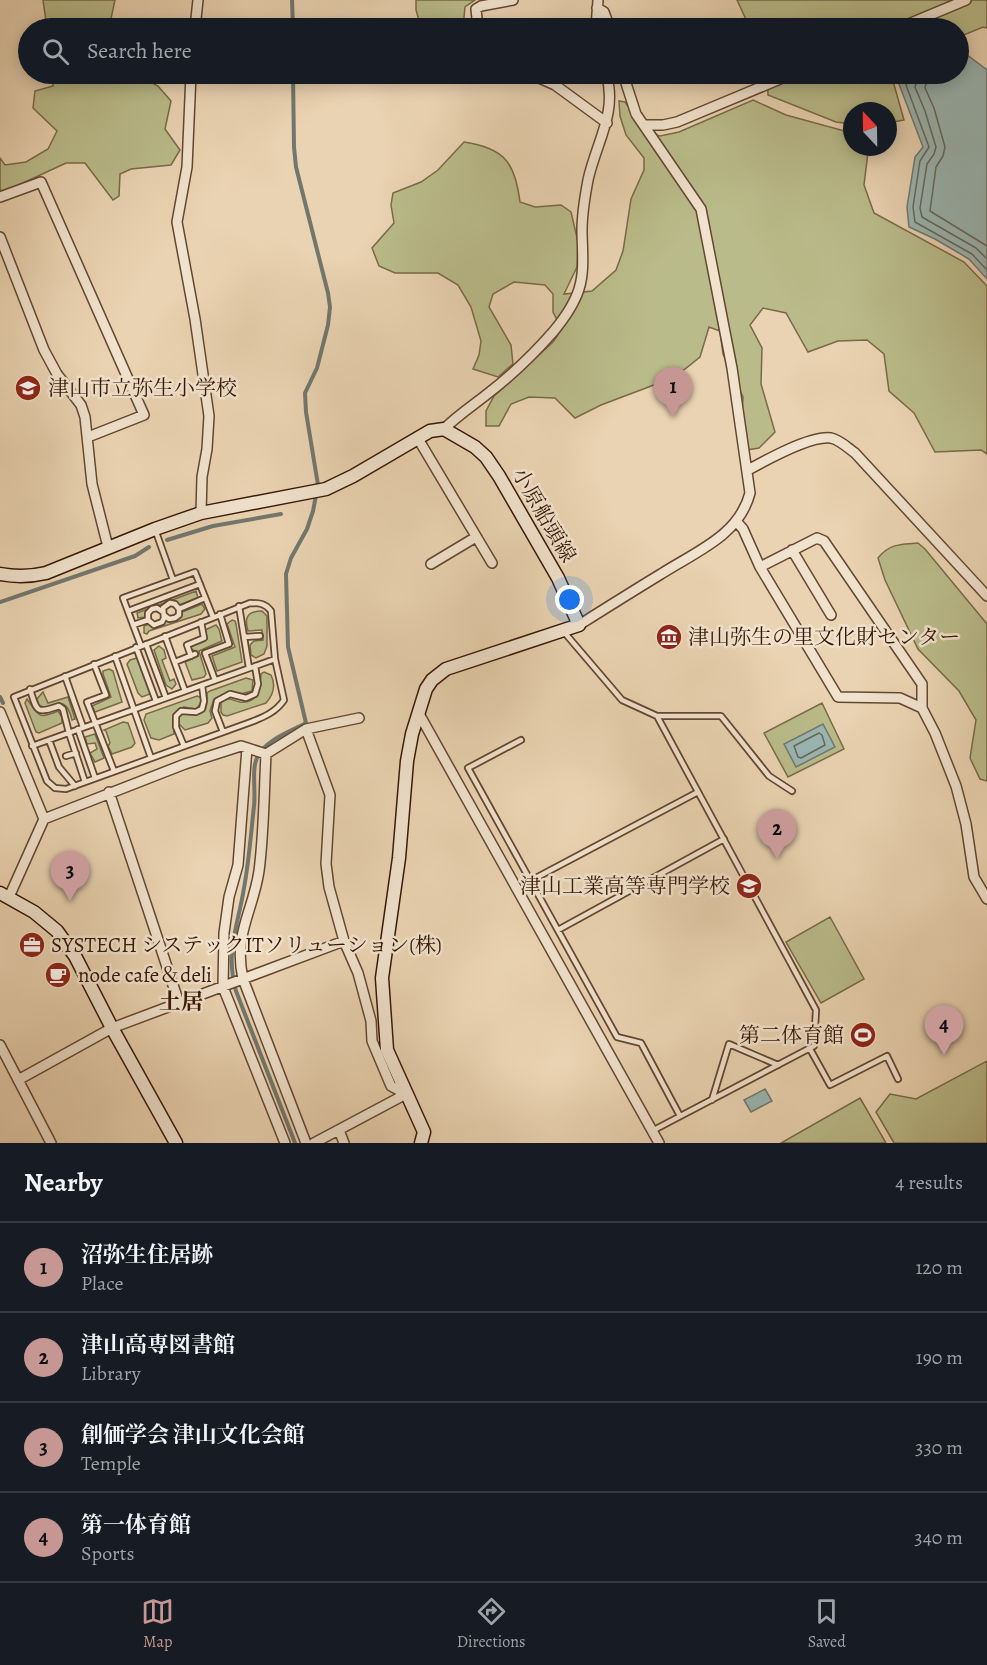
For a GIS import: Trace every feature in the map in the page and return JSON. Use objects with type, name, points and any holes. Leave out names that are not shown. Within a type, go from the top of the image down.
[{"type":"main road","points":[[0,574],[31,577],[201,513],[326,489],[353,476],[417,437],[430,431],[444,429]]},
{"type":"main road","name":"小原船頭線","points":[[444,429],[475,447],[492,467],[558,578],[579,625]]},
{"type":"main road","points":[[421,1143],[424,1132],[387,1050],[382,978],[399,858],[407,761],[418,712],[426,689],[432,680],[446,669],[579,625]]},
{"type":"main road","points":[[4,895],[34,912],[57,931],[75,956],[176,1143]]},
{"type":"street","points":[[196,18],[198,0]]},
{"type":"street","points":[[477,18],[476,9],[481,6],[513,0]]},
{"type":"street","points":[[922,18],[966,0]]},
{"type":"street","points":[[597,4],[606,18]]},
{"type":"street","points":[[191,84],[187,167],[177,222],[195,319],[208,416],[201,513]]},
{"type":"street","points":[[553,84],[607,123]]},
{"type":"street","points":[[444,429],[460,413],[531,358],[560,324],[572,304],[579,289],[583,268],[583,207],[589,177],[607,123],[610,94],[608,84]]},
{"type":"street","points":[[579,625],[708,547],[736,521],[746,507],[750,493],[732,368],[702,209],[644,125],[632,104],[626,84]]},
{"type":"street","points":[[644,125],[677,122],[768,84]]},
{"type":"street","points":[[0,197],[41,182],[144,415],[88,437]]},
{"type":"street","points":[[0,237],[44,350],[57,374],[81,405],[86,417],[92,484],[104,539],[108,547]]},
{"type":"street","points":[[417,437],[492,562]]},
{"type":"street","points":[[748,470],[781,453],[817,440],[831,438],[843,444],[855,453],[987,595]]},
{"type":"street","points":[[736,521],[743,529],[760,567],[838,697],[900,698],[922,708]]},
{"type":"street","points":[[431,564],[477,537]]},
{"type":"street","points":[[760,567],[816,538],[824,541],[922,684],[922,708],[956,786],[966,824],[974,878],[987,899]]},
{"type":"street","points":[[792,550],[831,615]]},
{"type":"street","points":[[0,712],[45,819]]},
{"type":"street","points":[[418,712],[659,1143]]},
{"type":"street","points":[[4,895],[45,819],[185,764],[241,746],[266,754],[306,729],[359,718]]},
{"type":"street","points":[[306,729],[330,795],[326,864],[329,887],[344,941],[358,973],[371,1021],[372,1041],[391,1086],[406,1094]]},
{"type":"street","points":[[247,748],[238,865],[229,897],[224,933],[223,987],[285,1143]]},
{"type":"street","points":[[266,754],[259,872],[239,948],[243,979],[306,1143]]},
{"type":"street","points":[[109,792],[179,1003]]},
{"type":"street","points":[[18,1080],[112,1028],[344,941]]},
{"type":"street","points":[[0,1045],[51,1143]]},
{"type":"street","points":[[314,1143],[406,1094]]},
{"type":"street","points":[[339,1130],[344,1143]]},
{"type":"lane","points":[[155,529],[173,580]]},
{"type":"lane","points":[[166,698],[141,645],[123,598],[195,572],[213,617]]},
{"type":"lane","points":[[128,611],[200,584]]},
{"type":"lane","points":[[179,609],[206,598]]},
{"type":"lane","points":[[179,609],[175,604],[170,603],[165,606],[164,614],[162,622],[157,625],[151,624],[148,620],[148,614],[152,609],[157,608],[164,614],[169,619],[178,615],[179,609]]},
{"type":"lane","points":[[259,603],[266,605],[271,611],[275,659],[285,700],[278,708],[266,716],[75,786],[60,790],[51,786],[32,746],[14,697],[213,617],[239,606],[259,603]]},
{"type":"lane","points":[[223,732],[215,711],[217,701],[231,694],[246,698],[255,694],[258,684],[244,637],[239,606]]},
{"type":"lane","points":[[215,680],[205,653],[229,644],[220,614]]},
{"type":"lane","points":[[133,625],[148,620]]},
{"type":"lane","points":[[175,662],[193,655],[187,645],[204,638],[201,621]]},
{"type":"lane","points":[[563,632],[622,700],[657,716],[721,716],[769,776],[792,791]]},
{"type":"lane","points":[[165,636],[185,691]]},
{"type":"lane","points":[[244,637],[260,636]]},
{"type":"lane","points":[[141,645],[156,701]]},
{"type":"lane","points":[[115,656],[151,758]]},
{"type":"lane","points":[[32,746],[275,659]]},
{"type":"lane","points":[[94,664],[106,695],[87,702],[114,771]]},
{"type":"lane","points":[[64,676],[95,778]]},
{"type":"lane","points":[[184,746],[175,721],[176,716],[186,710],[196,712],[202,709],[204,701],[202,685]]},
{"type":"lane","points":[[30,689],[40,711],[62,707],[85,782]]},
{"type":"lane","points":[[652,1131],[810,1049],[814,1046],[816,1010],[657,716]]},
{"type":"lane","points":[[50,740],[58,767],[75,786]]},
{"type":"lane","points":[[521,740],[468,768],[617,1037],[641,1043],[680,1116]]},
{"type":"lane","points":[[66,756],[76,753]]},
{"type":"lane","points":[[530,880],[698,792]]},
{"type":"lane","points":[[558,930],[724,839]]},
{"type":"lane","points":[[712,1100],[729,1044],[778,1065]]},
{"type":"lane","points":[[810,1049],[830,1085],[886,1056],[898,1079]]},
{"type":"green space","points":[[43,0],[115,0],[111,18],[46,18]]},
{"type":"green space","points":[[416,0],[475,0],[465,7],[464,18],[418,18]]},
{"type":"green space","points":[[737,0],[987,0],[987,28],[983,27],[969,33],[969,18],[745,18]]},
{"type":"green space","points":[[53,84],[154,84],[171,101],[165,129],[180,150],[171,165],[131,169],[120,174],[119,196],[113,200],[85,163],[66,163],[4,194],[0,189],[0,158],[5,165],[26,162],[48,149],[57,131],[33,108],[35,91],[53,86]]},
{"type":"green space","points":[[767,84],[894,84],[904,120],[897,121],[897,102],[843,102],[843,123],[768,95]]},
{"type":"green space","points":[[753,100],[786,115],[843,131],[843,156],[868,156],[864,185],[874,213],[964,262],[987,286],[987,454],[981,450],[935,452],[914,413],[889,391],[884,354],[867,340],[838,341],[808,352],[786,313],[763,308],[750,325],[762,348],[761,384],[775,432],[759,448],[740,451],[743,397],[723,354],[720,331],[709,327],[700,357],[675,377],[601,405],[575,418],[555,398],[529,397],[511,404],[499,426],[486,426],[486,411],[494,396],[553,342],[562,329],[553,312],[553,294],[545,285],[514,282],[493,294],[489,307],[511,345],[513,364],[498,377],[473,369],[479,355],[481,341],[471,307],[458,285],[438,273],[395,273],[379,266],[372,248],[394,223],[391,205],[393,193],[421,182],[438,170],[464,142],[489,148],[505,159],[511,167],[520,202],[535,207],[561,205],[571,212],[578,242],[577,267],[564,294],[592,291],[616,270],[623,251],[631,199],[644,170],[644,158],[626,135],[620,116],[619,101],[625,102],[645,131],[660,136],[679,132]]},
{"type":"green space","points":[[918,543],[987,624],[987,781],[980,779],[970,758],[976,720],[959,691],[918,649],[885,580],[878,558],[891,547]]},
{"type":"green space","points":[[196,591],[198,598],[179,605],[169,601]]},
{"type":"green space","points":[[167,602],[162,608],[158,606],[149,609],[146,617],[138,618],[137,613]]},
{"type":"green space","points":[[202,604],[205,609],[201,614],[149,631],[147,634],[144,633],[144,626],[149,624],[155,627],[166,620],[178,619],[182,612]]},
{"type":"green space","points":[[262,611],[267,616],[267,646],[264,654],[256,658],[251,655],[250,645],[254,641],[263,640],[262,630],[248,631],[246,622],[250,614]]},
{"type":"green space","points":[[232,620],[236,624],[242,662],[217,671],[212,656],[235,647],[227,624]]},
{"type":"green space","points":[[216,625],[222,641],[199,651],[206,674],[204,677],[192,680],[185,662],[198,656],[190,646],[207,639],[205,630]]},
{"type":"green space","points":[[159,646],[164,650],[166,658],[162,660],[170,681],[174,679],[176,684],[172,689],[166,685],[154,650]]},
{"type":"green space","points":[[137,658],[150,692],[142,697],[138,693],[127,664],[130,660]]},
{"type":"green space","points":[[109,669],[113,671],[122,702],[95,712],[92,706],[111,697],[103,674],[103,671]]},
{"type":"green space","points":[[264,672],[271,675],[273,682],[272,693],[266,703],[227,716],[223,715],[221,702],[225,699],[246,702],[255,697],[259,689],[261,674]]},
{"type":"green space","points":[[246,678],[253,680],[252,691],[241,694],[231,691],[214,699],[210,711],[212,718],[208,723],[185,730],[179,724],[178,719],[182,713],[188,712],[196,715],[205,710],[207,693]]},
{"type":"green space","points":[[43,692],[48,703],[68,697],[75,719],[72,720],[63,704],[45,708],[39,705],[37,699]]},
{"type":"green space","points":[[197,696],[202,702],[196,709],[184,707],[174,715],[174,734],[159,740],[151,738],[144,720],[146,714]]},
{"type":"green space","points":[[27,699],[39,714],[46,715],[58,711],[62,717],[62,723],[39,733],[36,732],[25,703]]},
{"type":"green space","points":[[822,703],[844,749],[788,777],[764,733]]},
{"type":"green space","points":[[123,722],[128,723],[135,743],[132,747],[112,754],[104,730]]},
{"type":"green space","points":[[95,734],[104,758],[95,762],[90,753],[97,749],[95,743],[87,744],[85,737]]},
{"type":"green space","points":[[830,917],[864,979],[821,1003],[786,942]]},
{"type":"green space","points":[[987,1061],[987,1143],[894,1143],[876,1112],[890,1094],[916,1099]]},
{"type":"green space","points":[[860,1098],[886,1143],[781,1143]]},
{"type":"water","points":[[969,56],[987,70],[987,279],[969,259],[909,227],[907,207],[915,157],[923,147],[899,84],[969,84]]},
{"type":"water","points":[[823,724],[835,747],[796,767],[784,744]]},
{"type":"water","points":[[765,1089],[772,1101],[751,1112],[744,1100]]},
{"type":"waterway","points":[[292,0],[293,18]]},
{"type":"waterway","points":[[293,84],[296,167],[330,307],[317,368],[305,393],[318,485],[307,529],[291,558],[286,574],[288,647],[306,723],[273,740],[262,750],[256,760],[249,857],[232,951],[232,963],[236,991],[295,1143]]},
{"type":"waterway","points":[[167,540],[213,526],[281,514]]},
{"type":"waterway","points":[[0,602],[135,556],[149,547]]},
{"type":"waterway","points":[[0,697],[3,703]]},
{"type":"place","name":"津山市立弥生小学校","points":[[28,388]]},
{"type":"place","name":"沼弥生住居跡","points":[[673,417]]},
{"type":"place","name":"津山弥生の里文化財センター","points":[[669,637]]},
{"type":"place","name":"津山高専図書館","points":[[777,859]]},
{"type":"place","name":"津山工業高等専門学校","points":[[749,886]]},
{"type":"place","name":"創価学会 津山文化会館","points":[[70,901]]},
{"type":"place","name":"SYSTECH システックITソリューション(株)","points":[[32,945]]},
{"type":"place","name":"node cafe＆deli","points":[[58,975]]},
{"type":"place","name":"第二体育館","points":[[863,1035]]},
{"type":"place","name":"第一体育館","points":[[944,1055]]},
{"type":"district","name":"土居","points":[[181,1002]]}]
